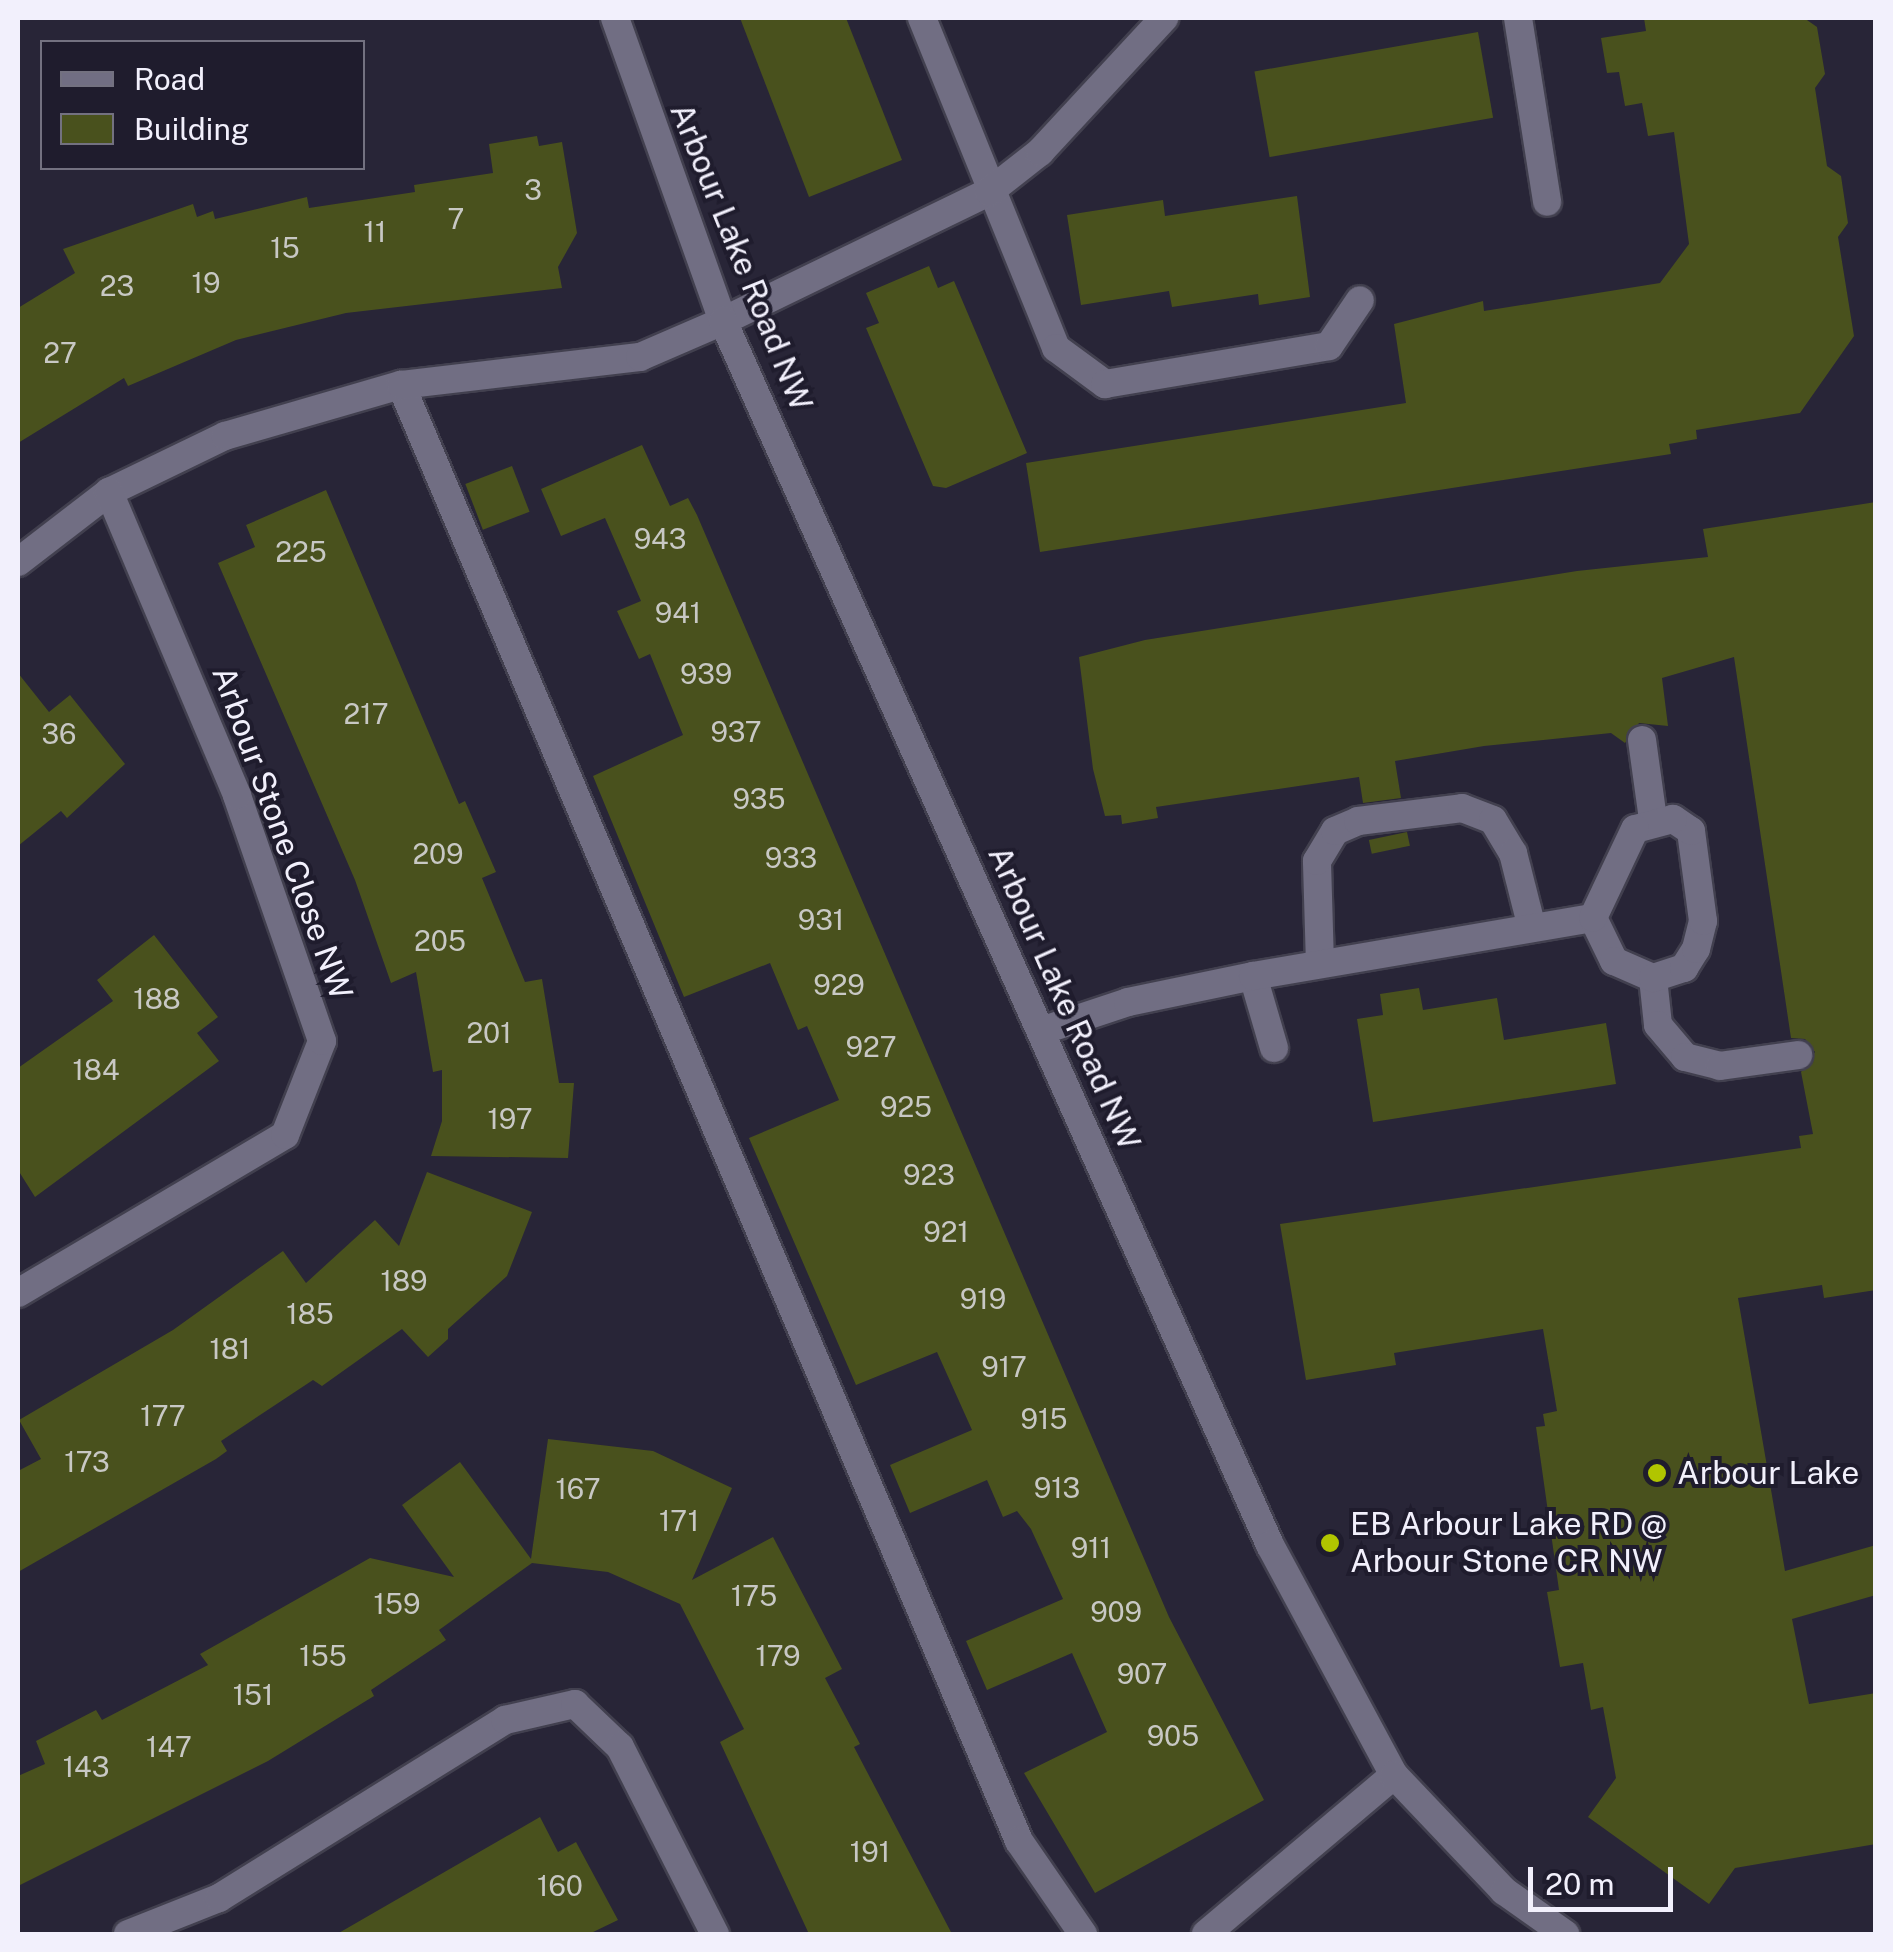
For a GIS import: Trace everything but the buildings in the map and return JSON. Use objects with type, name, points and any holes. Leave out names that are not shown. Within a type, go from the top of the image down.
[{"type":"street","name":"Arbour Lake Road NW","points":[[614,18],[723,321],[1270,1545],[1394,1775],[1504,1891],[1565,1934]]},
{"type":"street","points":[[922,18],[988,192],[1056,348],[1105,384],[1329,346],[1360,300]]},
{"type":"street","points":[[18,562],[109,492],[225,436],[401,384],[640,356],[723,321],[988,192],[1040,152],[1164,18]]},
{"type":"street","points":[[1518,18],[1547,202]]},
{"type":"street","points":[[401,384],[1010,1823],[1083,1934]]},
{"type":"street","name":"Arbour Stone Close NW","points":[[18,1293],[284,1135],[322,1041],[237,795],[109,492]]},
{"type":"street","points":[[1642,740],[1653,819]]},
{"type":"street","points":[[1320,964],[1318,861],[1336,831],[1358,821],[1462,808],[1493,820],[1513,853],[1532,928]]},
{"type":"street","points":[[1673,818],[1692,830],[1703,921],[1684,968],[1653,978],[1614,960],[1593,918],[1622,845],[1653,819],[1673,818]]},
{"type":"street","points":[[1040,1031],[1128,1002],[1253,976],[1593,918]]},
{"type":"street","points":[[1253,976],[1274,1048]]},
{"type":"street","points":[[1653,978],[1658,1024],[1685,1057],[1720,1066],[1798,1055]]},
{"type":"street","points":[[128,1934],[219,1898],[506,1720],[575,1704],[620,1747],[715,1934]]},
{"type":"street","points":[[1206,1934],[1394,1775]]},
{"type":"place","name":"Arbour Lake","points":[[1657,1473]]},
{"type":"place","name":"EB Arbour Lake RD @ Arbour Stone CR NW","points":[[1330,1543]]}]
